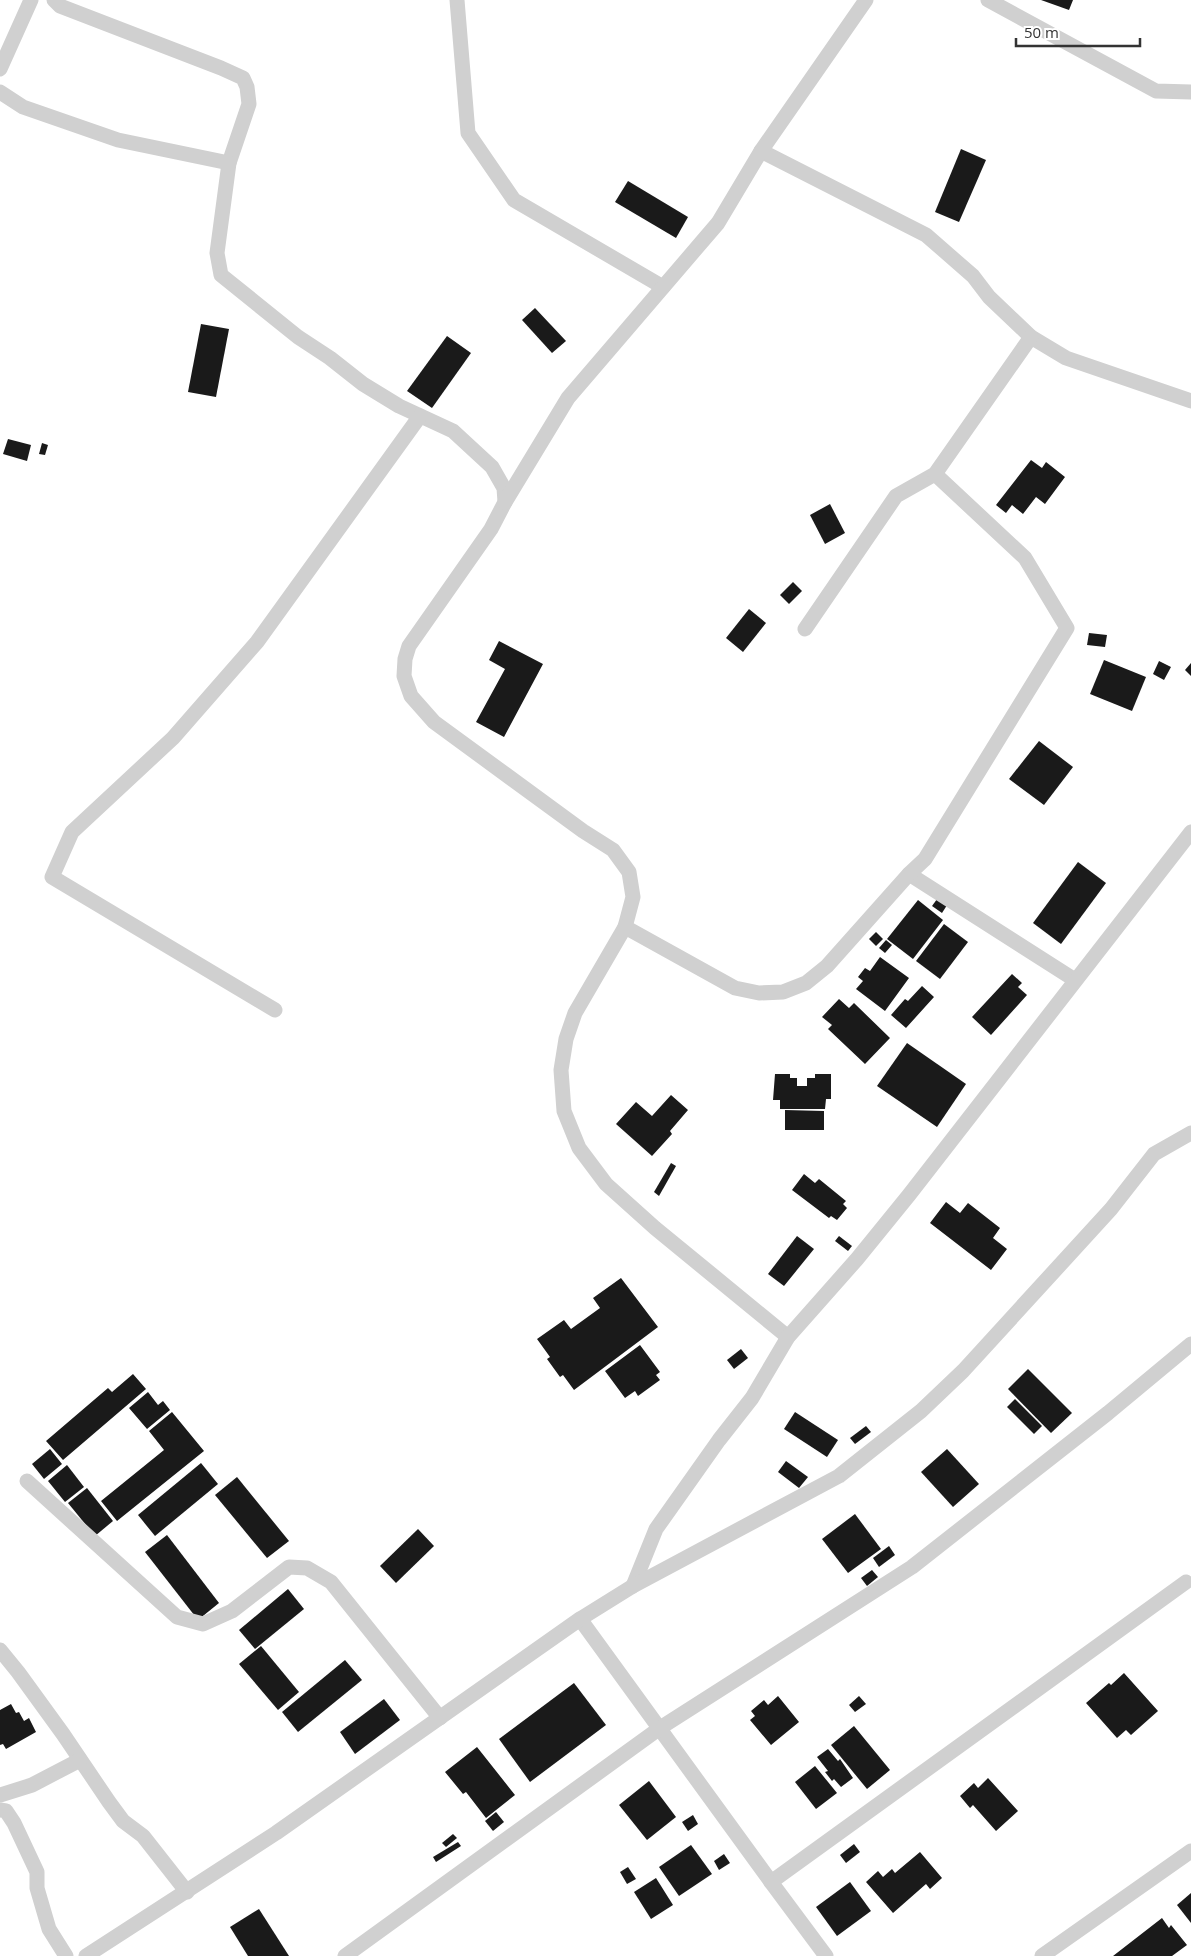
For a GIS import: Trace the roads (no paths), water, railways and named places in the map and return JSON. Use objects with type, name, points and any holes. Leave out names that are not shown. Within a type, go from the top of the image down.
[{"type":"street","points":[[0,69],[31,0]]},
{"type":"street","points":[[54,0],[60,6],[243,78],[247,87],[249,104],[229,163],[217,253],[221,275],[298,337],[330,358],[363,384],[399,406],[453,431],[492,467],[504,488],[505,502]]},
{"type":"street","points":[[457,0],[468,133],[514,200],[663,287]]},
{"type":"street","points":[[788,1337],[655,1228],[606,1184],[579,1148],[564,1110],[561,1070],[566,1039],[575,1013],[625,927],[632,897],[629,872],[613,850],[582,832],[434,722],[411,696],[404,676],[405,658],[409,646],[491,529],[505,502],[568,398],[718,223],[761,151],[866,0]]},
{"type":"street","points":[[988,0],[1156,91],[1191,92]]},
{"type":"street","points":[[0,92],[23,107],[118,140],[229,163]]},
{"type":"street","points":[[761,151],[926,234],[973,276],[989,297],[1031,337],[1066,358],[1191,401]]},
{"type":"street","points":[[804,629],[896,496],[935,474],[1031,337]]},
{"type":"street","points":[[275,1010],[52,876],[72,832],[173,738],[257,642],[420,416]]},
{"type":"street","points":[[625,927],[735,988],[759,993],[783,992],[806,983],[827,966],[909,874],[925,859],[1067,628],[1025,558],[935,474]]},
{"type":"street","points":[[633,1586],[656,1529],[719,1440],[752,1398],[788,1337],[857,1259],[909,1195],[1191,832]]},
{"type":"street","points":[[909,874],[1076,980]]},
{"type":"street","points":[[86,1956],[276,1833],[580,1619],[633,1586],[839,1476],[921,1411],[963,1371],[1104,1216],[1154,1154],[1191,1133]]},
{"type":"street","points":[[345,1956],[660,1728],[912,1567],[1108,1413],[1191,1344]]},
{"type":"street","points":[[28,1482],[177,1617],[203,1624],[232,1612],[289,1567],[308,1568],[331,1582],[440,1718]]},
{"type":"street","points":[[771,1882],[1186,1582]]},
{"type":"street","points":[[580,1619],[826,1956]]},
{"type":"street","points":[[0,1650],[18,1672],[123,1821],[142,1836],[186,1892]]},
{"type":"street","points":[[0,1795],[32,1785],[80,1760]]},
{"type":"street","points":[[0,1810],[6,1811],[14,1822],[30,1855],[37,1872],[37,1888],[48,1929],[66,1956]]},
{"type":"street","points":[[1042,1956],[1191,1851]]}]
